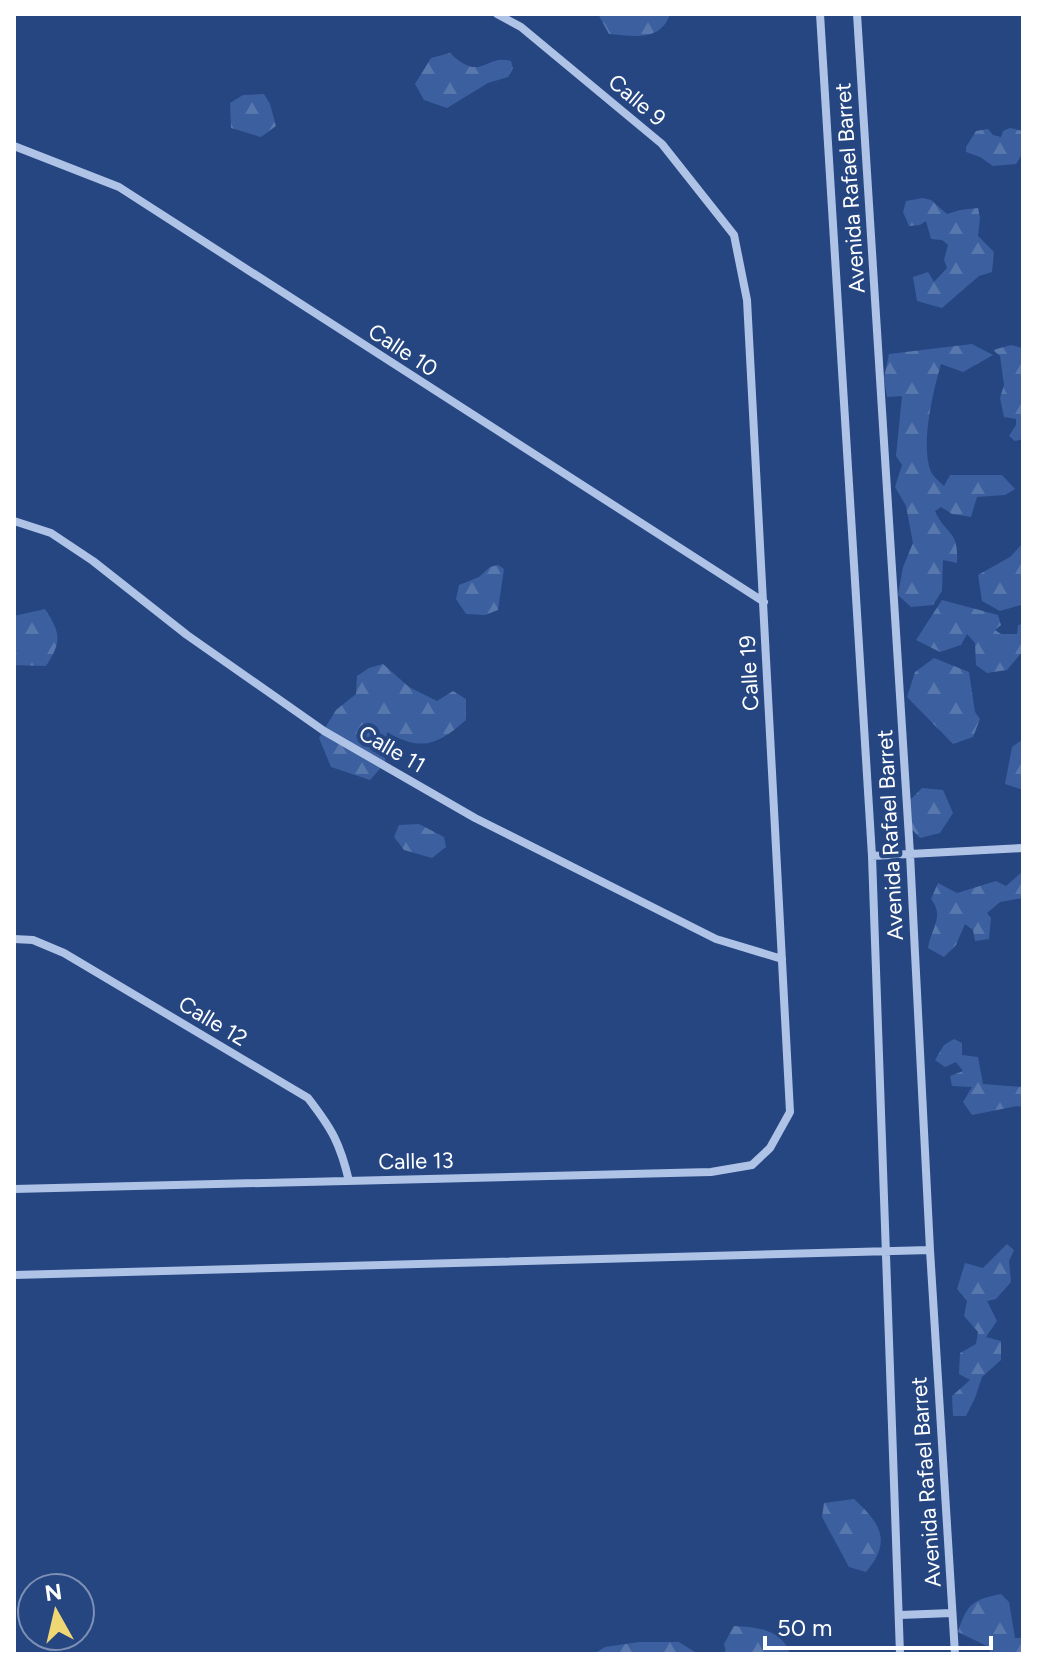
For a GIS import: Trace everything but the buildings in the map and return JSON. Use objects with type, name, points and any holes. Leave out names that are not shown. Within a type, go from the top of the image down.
[{"type":"street","name":"Calle 9","points":[[497,14],[521,27],[662,144],[734,235]]},
{"type":"street","name":"Avenida Rafael Barret","points":[[820,14],[872,856],[900,1654]]},
{"type":"street","name":"Avenida Rafael Barret","points":[[857,14],[910,854],[955,1654]]},
{"type":"street","name":"Calle 10","points":[[14,146],[119,187],[764,602]]},
{"type":"street","name":"Calle 19","points":[[734,235],[747,300],[790,1112]]},
{"type":"street","name":"Calle 11","points":[[14,521],[51,533],[93,561],[187,635],[324,731],[462,810],[716,939],[782,959]]},
{"type":"street","points":[[872,856],[1023,848]]},
{"type":"street","name":"Calle 12","points":[[14,939],[33,940],[64,953],[308,1098],[341,1146],[349,1181]]},
{"type":"street","name":"Calle 13","points":[[14,1189],[711,1172],[752,1165],[770,1148],[790,1112]]},
{"type":"street","points":[[14,1275],[930,1250]]},
{"type":"street","points":[[900,1615],[952,1613]]},
{"type":"green space","points":[[598,14],[670,14],[660,29],[636,36],[609,34]]},
{"type":"green space","points":[[450,53],[469,66],[483,66],[502,60],[511,61],[513,68],[508,77],[488,83],[447,108],[424,100],[415,84],[431,58]]},
{"type":"green space","points":[[264,94],[276,126],[261,137],[231,128],[230,103],[243,95]]},
{"type":"green space","points":[[1010,128],[1023,131],[1023,153],[1016,164],[993,166],[966,152],[976,131],[988,129],[993,135],[1001,137],[1003,131]]},
{"type":"green space","points":[[931,200],[947,214],[978,208],[978,236],[994,252],[992,272],[979,276],[942,308],[917,301],[913,277],[928,272],[934,282],[947,268],[944,260],[948,245],[942,240],[931,239],[926,221],[909,226],[903,212],[906,201]]},
{"type":"green space","points":[[972,344],[993,355],[963,372],[941,364],[927,433],[931,472],[944,486],[950,475],[1002,475],[1015,489],[1005,495],[977,497],[971,517],[952,514],[941,507],[935,511],[954,538],[957,563],[943,560],[942,591],[933,605],[911,607],[898,595],[903,567],[913,543],[906,506],[895,487],[902,465],[896,456],[902,396],[887,397],[884,378],[889,354]]},
{"type":"green space","points":[[1011,345],[1023,348],[1023,439],[1015,441],[1009,436],[1016,419],[1004,417],[1000,398],[1004,385],[1000,356],[993,350]]},
{"type":"green space","points":[[1023,543],[1021,605],[1000,611],[982,601],[978,575],[1010,557]]},
{"type":"green space","points":[[498,565],[504,569],[498,610],[485,615],[466,614],[456,599],[459,585]]},
{"type":"green space","points":[[942,600],[998,615],[1001,625],[995,630],[1001,634],[1017,634],[1018,625],[1023,624],[1023,651],[1007,670],[987,673],[976,665],[975,643],[967,634],[961,645],[940,652],[916,640]]},
{"type":"green space","points":[[45,609],[58,638],[51,657],[46,666],[14,665],[14,616]]},
{"type":"green space","points":[[934,658],[969,672],[975,712],[980,719],[973,737],[953,744],[907,697],[915,672]]},
{"type":"green space","points":[[383,664],[409,687],[437,701],[453,691],[466,699],[466,720],[447,735],[429,743],[410,742],[387,732],[385,763],[370,780],[331,767],[319,738],[336,710],[356,694],[357,676]]},
{"type":"green space","points":[[1023,739],[1023,790],[1005,784],[1012,747]]},
{"type":"green space","points":[[922,788],[943,790],[953,813],[940,833],[920,838],[905,822],[910,800]]},
{"type":"green space","points":[[419,824],[444,837],[446,847],[432,858],[404,850],[394,837],[399,825]]},
{"type":"green space","points":[[1023,871],[1023,898],[1000,902],[987,913],[991,918],[989,939],[975,941],[973,930],[965,924],[956,945],[944,957],[928,948],[937,917],[931,899],[938,883],[957,893],[996,881],[1006,886]]},
{"type":"green space","points":[[954,1039],[962,1043],[962,1055],[978,1057],[983,1084],[1023,1087],[1023,1107],[972,1115],[963,1102],[972,1087],[952,1086],[950,1076],[963,1071],[956,1062],[945,1067],[935,1060],[944,1045]]},
{"type":"green space","points":[[1007,1244],[1014,1250],[1009,1261],[1011,1282],[996,1299],[987,1301],[997,1321],[986,1337],[1001,1341],[1001,1360],[982,1377],[966,1416],[953,1416],[952,1396],[970,1380],[959,1374],[960,1353],[976,1344],[978,1332],[964,1316],[967,1301],[957,1289],[965,1263],[983,1268]]},
{"type":"green space","points":[[854,1499],[871,1517],[880,1533],[879,1551],[866,1572],[849,1567],[822,1517],[824,1503]]},
{"type":"green space","points":[[1001,1594],[1009,1602],[1015,1638],[1023,1638],[1023,1654],[989,1654],[991,1648],[958,1632],[964,1615],[972,1605]]},
{"type":"green space","points":[[734,1626],[775,1634],[790,1654],[726,1654],[724,1644]]},
{"type":"green space","points":[[639,1642],[679,1642],[698,1654],[597,1652],[605,1647]]}]
